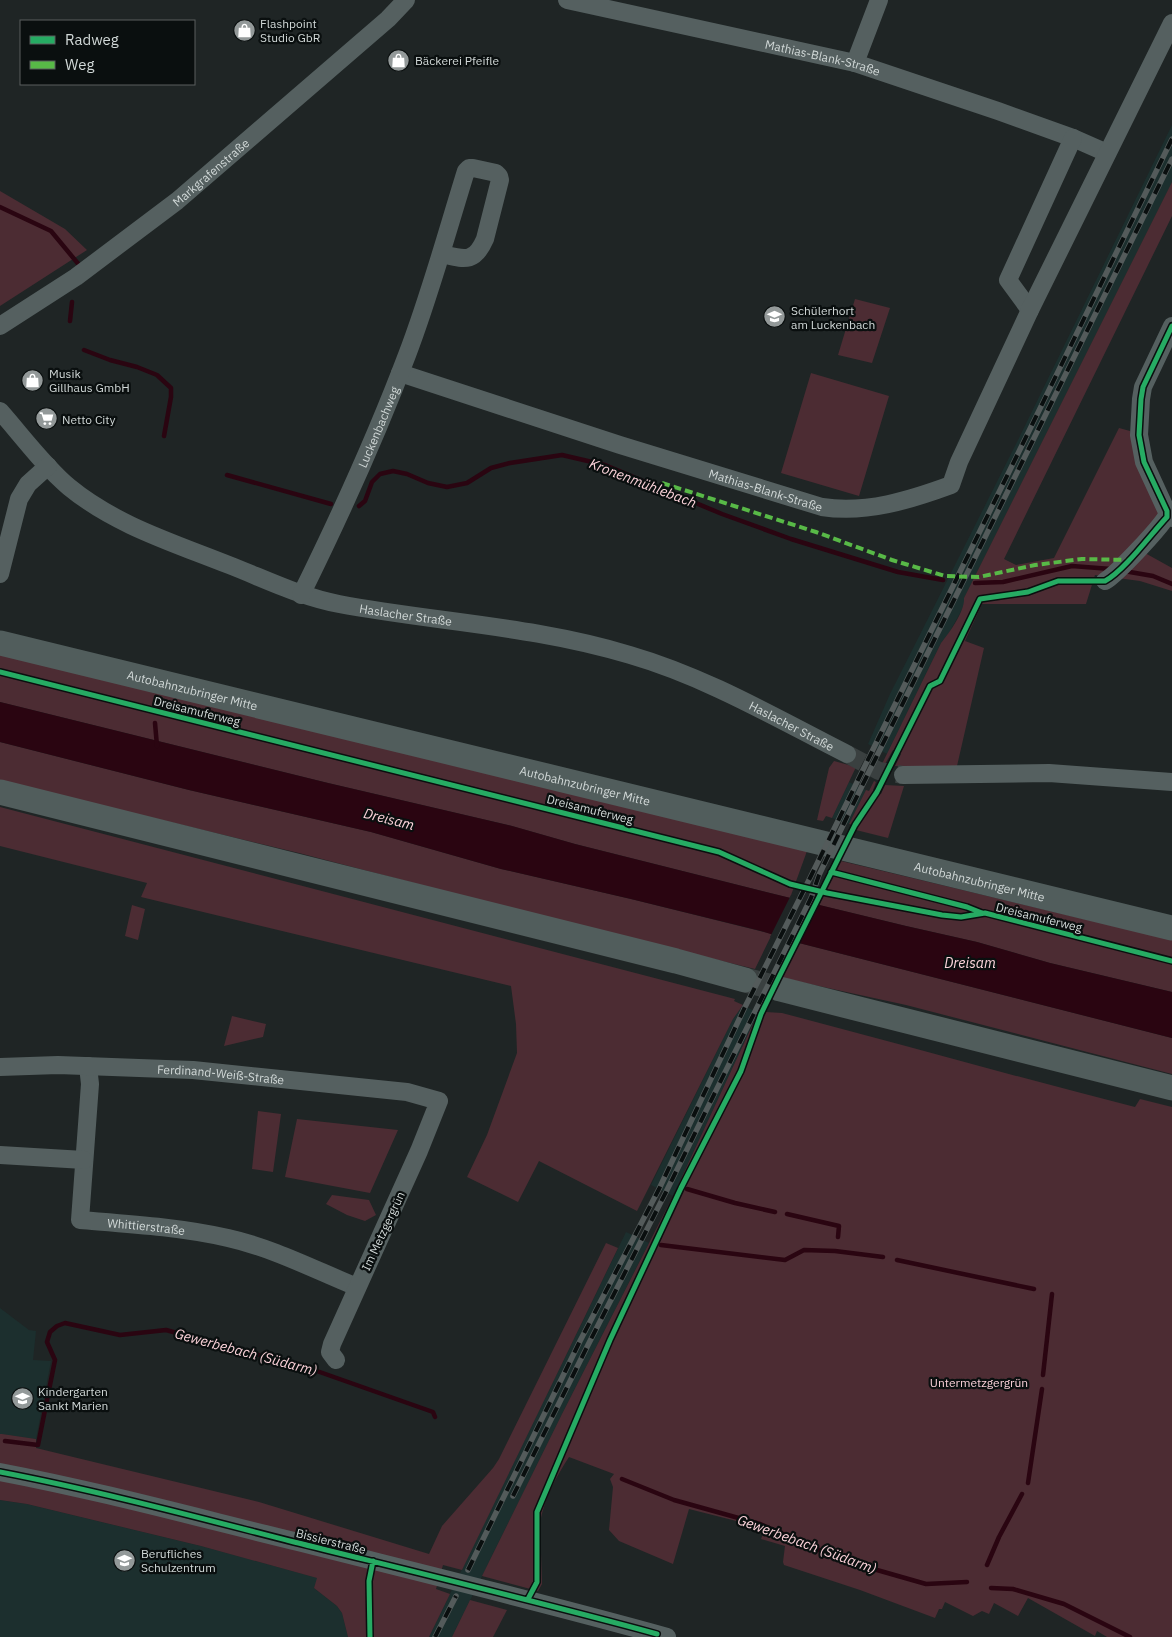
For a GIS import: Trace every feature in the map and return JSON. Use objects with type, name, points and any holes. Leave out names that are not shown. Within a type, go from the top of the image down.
[{"type":"highway","name":"Autobahnzubringer Mitte","points":[[0,643],[1172,928]]},
{"type":"highway","points":[[0,792],[676,961],[745,980]]},
{"type":"highway","points":[[780,989],[1172,1088]]},
{"type":"street","name":"Markgrafenstraße","points":[[1,327],[76,277],[177,201],[388,18],[406,0]]},
{"type":"street","name":"Mathias-Blank-Straße","points":[[400,373],[620,445],[822,507],[835,509],[874,507],[918,497],[951,485],[959,462],[1030,310],[1107,153],[1073,138],[998,111],[855,63],[568,0]]},
{"type":"street","points":[[855,63],[879,0]]},
{"type":"street","points":[[1107,153],[1172,23]]},
{"type":"street","points":[[1030,310],[1008,280],[1073,138]]},
{"type":"street","name":"Luckenbachweg","points":[[301,595],[366,459],[400,373],[426,301],[466,171],[469,168],[473,168],[496,173],[500,176],[500,180],[481,247],[469,258],[441,254]]},
{"type":"street","points":[[1112,575],[1170,516],[1144,462],[1139,435],[1143,387],[1172,326]]},
{"type":"street","name":"Haslacher Straße","points":[[0,411],[48,466],[68,486],[92,504],[116,518],[301,595],[337,604],[550,636],[629,654],[678,671],[718,689],[847,754]]},
{"type":"street","points":[[0,574],[19,500],[28,484],[48,466]]},
{"type":"street","points":[[903,775],[1049,773],[1172,782]]},
{"type":"street","name":"Ferdinand-Weiß-Straße","points":[[0,1067],[88,1066],[193,1070],[408,1092],[439,1101]]},
{"type":"street","name":"Whittierstraße","points":[[88,1066],[90,1084],[80,1220],[166,1228],[228,1238],[257,1246],[357,1287]]},
{"type":"street","name":"Im Metzgergrün","points":[[336,1360],[330,1352],[332,1344],[419,1151],[439,1101]]},
{"type":"street","points":[[0,1156],[84,1160]]},
{"type":"street","name":"Bissierstraße","points":[[0,1472],[44,1480],[194,1516],[483,1588],[667,1637]]},
{"type":"shaded area","points":[[1172,125],[1172,182],[964,598],[965,604],[949,633],[941,643],[887,754],[868,744],[890,694],[1019,438]]},
{"type":"shaded area","points":[[849,782],[866,790],[849,824],[832,818]]},
{"type":"shaded area","points":[[743,1005],[758,1013],[673,1196],[651,1185],[733,1019]]},
{"type":"shaded area","points":[[626,1232],[649,1243],[452,1637],[429,1637]]},
{"type":"shaded area","name":"Kindergarten Sankt Marien","points":[[0,1308],[29,1330],[36,1331],[33,1360],[51,1361],[36,1439],[0,1434]]},
{"type":"shaded area","name":"Berufliches Schulzentrum","points":[[0,1500],[27,1504],[201,1546],[318,1578],[314,1588],[337,1606],[342,1613],[348,1637],[0,1637]]},
{"type":"green space","points":[[1172,182],[1172,216],[1004,559],[1016,565],[1054,558],[1119,428],[1130,431],[1144,479],[1160,511],[1145,553],[1172,568],[1172,591],[1140,581],[1095,575],[1086,604],[982,604],[965,641],[984,648],[957,766],[895,766],[901,754],[893,750],[885,764],[882,764],[941,643],[960,615],[964,598]]},
{"type":"green space","points":[[0,191],[65,229],[87,250],[0,306]]},
{"type":"green space","points":[[855,299],[890,308],[872,363],[838,355]]},
{"type":"green space","points":[[811,373],[889,396],[859,496],[781,473]]},
{"type":"green space","points":[[0,652],[807,851],[790,898],[575,844],[512,826],[328,783],[0,702]]},
{"type":"green space","points":[[0,742],[189,790],[371,832],[501,869],[772,934],[755,969],[593,930],[299,853],[0,781]]},
{"type":"green space","points":[[834,761],[856,767],[832,818],[826,816],[823,821],[817,820],[829,768]]},
{"type":"green space","points":[[874,781],[876,782],[873,790],[881,794],[885,785],[904,786],[888,838],[856,830],[857,826],[849,824],[866,790],[869,791]]},
{"type":"green space","points":[[0,807],[735,999],[734,1001],[743,1005],[733,1019],[637,1211],[539,1161],[518,1202],[467,1177],[487,1135],[517,1053],[516,1024],[511,986],[141,897],[147,883],[0,846]]},
{"type":"green space","points":[[841,861],[1172,940],[1172,992],[1050,963],[977,942],[819,905]]},
{"type":"green space","points":[[132,905],[145,909],[138,940],[125,936]]},
{"type":"green space","points":[[799,943],[1172,1038],[1172,1074],[906,1005],[782,978]]},
{"type":"green space","name":"Untermetzgergrün","points":[[766,1012],[782,1013],[1135,1107],[1140,1099],[1172,1107],[1172,1637],[1107,1637],[1097,1631],[1095,1636],[1028,1598],[1018,1616],[994,1603],[989,1614],[982,1611],[973,1616],[945,1602],[935,1618],[860,1590],[784,1565],[785,1546],[761,1539],[763,1534],[755,1532],[756,1526],[689,1509],[673,1564],[619,1541],[609,1530],[613,1487],[610,1479],[614,1474],[569,1457],[551,1488],[544,1505],[540,1523],[542,1584],[538,1591],[482,1576],[673,1196],[758,1013],[764,1016]]},
{"type":"green space","points":[[232,1016],[266,1024],[263,1037],[224,1046]]},
{"type":"green space","points":[[258,1111],[281,1114],[273,1172],[252,1169]]},
{"type":"green space","points":[[297,1119],[398,1130],[370,1193],[285,1177]]},
{"type":"green space","points":[[332,1195],[369,1200],[376,1215],[365,1221],[347,1215],[326,1204]]},
{"type":"green space","points":[[606,1243],[618,1248],[462,1570],[443,1565],[436,1589],[450,1594],[429,1637],[348,1637],[342,1613],[337,1606],[314,1588],[317,1578],[201,1546],[27,1504],[0,1500],[0,1434],[2,1434],[36,1439],[36,1448],[259,1502],[429,1554],[442,1526],[499,1459]]},
{"type":"green space","points":[[470,1600],[507,1610],[493,1637],[452,1637]]},
{"type":"water","name":"Dreisam","points":[[0,702],[328,783],[512,826],[575,844],[977,942],[1050,963],[1172,992],[1172,1038],[799,943],[761,931],[501,869],[371,832],[189,790],[0,742]]},
{"type":"pier","points":[[791,895],[820,903],[798,945],[770,937]]},
{"type":"waterway","name":"Kronenmühlebach","points":[[0,207],[51,231],[80,266]]},
{"type":"waterway","name":"Kronenmühlebach","points":[[70,321],[72,302]]},
{"type":"waterway","name":"Kronenmühlebach","points":[[84,350],[157,375],[171,388],[164,436]]},
{"type":"waterway","name":"Kronenmühlebach","points":[[359,506],[365,501],[372,482],[380,474],[393,471],[407,474],[428,483],[447,487],[467,483],[491,468],[562,455],[605,465],[722,514],[791,539],[898,572],[943,580]]},
{"type":"waterway","name":"Kronenmühlebach","points":[[227,475],[331,504]]},
{"type":"waterway","name":"Kronenmühlebach","points":[[975,583],[1003,582],[1072,566],[1111,569]]},
{"type":"waterway","name":"Kronenmühlebach","points":[[1124,571],[1153,576],[1172,584]]},
{"type":"waterway","points":[[155,723],[157,746]]},
{"type":"waterway","points":[[687,1189],[775,1212]]},
{"type":"waterway","points":[[787,1214],[839,1226],[838,1237]]},
{"type":"waterway","points":[[661,1245],[785,1260],[804,1250],[835,1251],[883,1257]]},
{"type":"waterway","points":[[897,1260],[1034,1289]]},
{"type":"waterway","points":[[1043,1375],[1052,1294]]},
{"type":"waterway","name":"Gewerbebach (Südarm)","points":[[5,1441],[38,1445],[55,1360],[47,1342],[50,1332],[57,1326],[65,1323],[120,1335],[166,1330],[314,1370],[433,1412],[435,1417]]},
{"type":"waterway","points":[[1028,1483],[1042,1389]]},
{"type":"waterway","name":"Gewerbebach (Südarm)","points":[[622,1479],[674,1500],[760,1524],[826,1553],[863,1566],[926,1584],[967,1582]]},
{"type":"waterway","points":[[987,1565],[999,1537],[1022,1494]]},
{"type":"waterway","name":"Gewerbebach (Südarm)","points":[[991,1588],[1013,1589],[1064,1604],[1130,1637]]},
{"type":"tunnel","points":[[847,754],[879,771],[903,775]]},
{"type":"tunnel","points":[[745,980],[780,989]]},
{"type":"railway","points":[[468,1570],[580,1341],[659,1189],[744,1009],[1172,139]]},
{"type":"railway","points":[[513,1496],[811,898],[819,875],[861,788],[1172,159]]},
{"type":"railway","points":[[435,1637],[456,1596]]},
{"type":"marked path","points":[[662,483],[816,532],[892,560],[945,576],[979,577],[1035,565],[1082,559],[1128,560]]},
{"type":"cycle path","points":[[528,1599],[537,1582],[537,1512],[610,1340],[681,1188],[741,1071],[761,1014],[778,979],[855,825],[877,792],[930,686],[940,681],[980,599],[1028,592],[1058,581],[1105,581],[1129,561],[1167,517],[1167,511],[1144,462],[1139,435],[1143,387],[1172,326]]},
{"type":"cycle path","name":"Dreisamuferweg","points":[[0,672],[719,852],[790,884],[942,915],[961,917],[985,913],[1172,961]]},
{"type":"cycle path","points":[[831,872],[967,907],[982,913]]},
{"type":"cycle path","points":[[0,1472],[74,1487],[521,1598],[657,1634]]},
{"type":"cycle path","points":[[370,1637],[369,1581],[373,1561]]},
{"type":"place","name":"Flashpoint Studio GbR","points":[[244,30]]},
{"type":"place","name":"Bäckerei Pfeifle","points":[[399,60]]},
{"type":"place","name":"Schülerhort am Luckenbach","points":[[775,317]]},
{"type":"place","name":"Musik Gillhaus GmbH","points":[[33,380]]},
{"type":"place","name":"Netto City","points":[[46,419]]},
{"type":"place","name":"Kindergarten Sankt Marien","points":[[22,1398]]},
{"type":"place","name":"Berufliches Schulzentrum","points":[[125,1560]]}]
